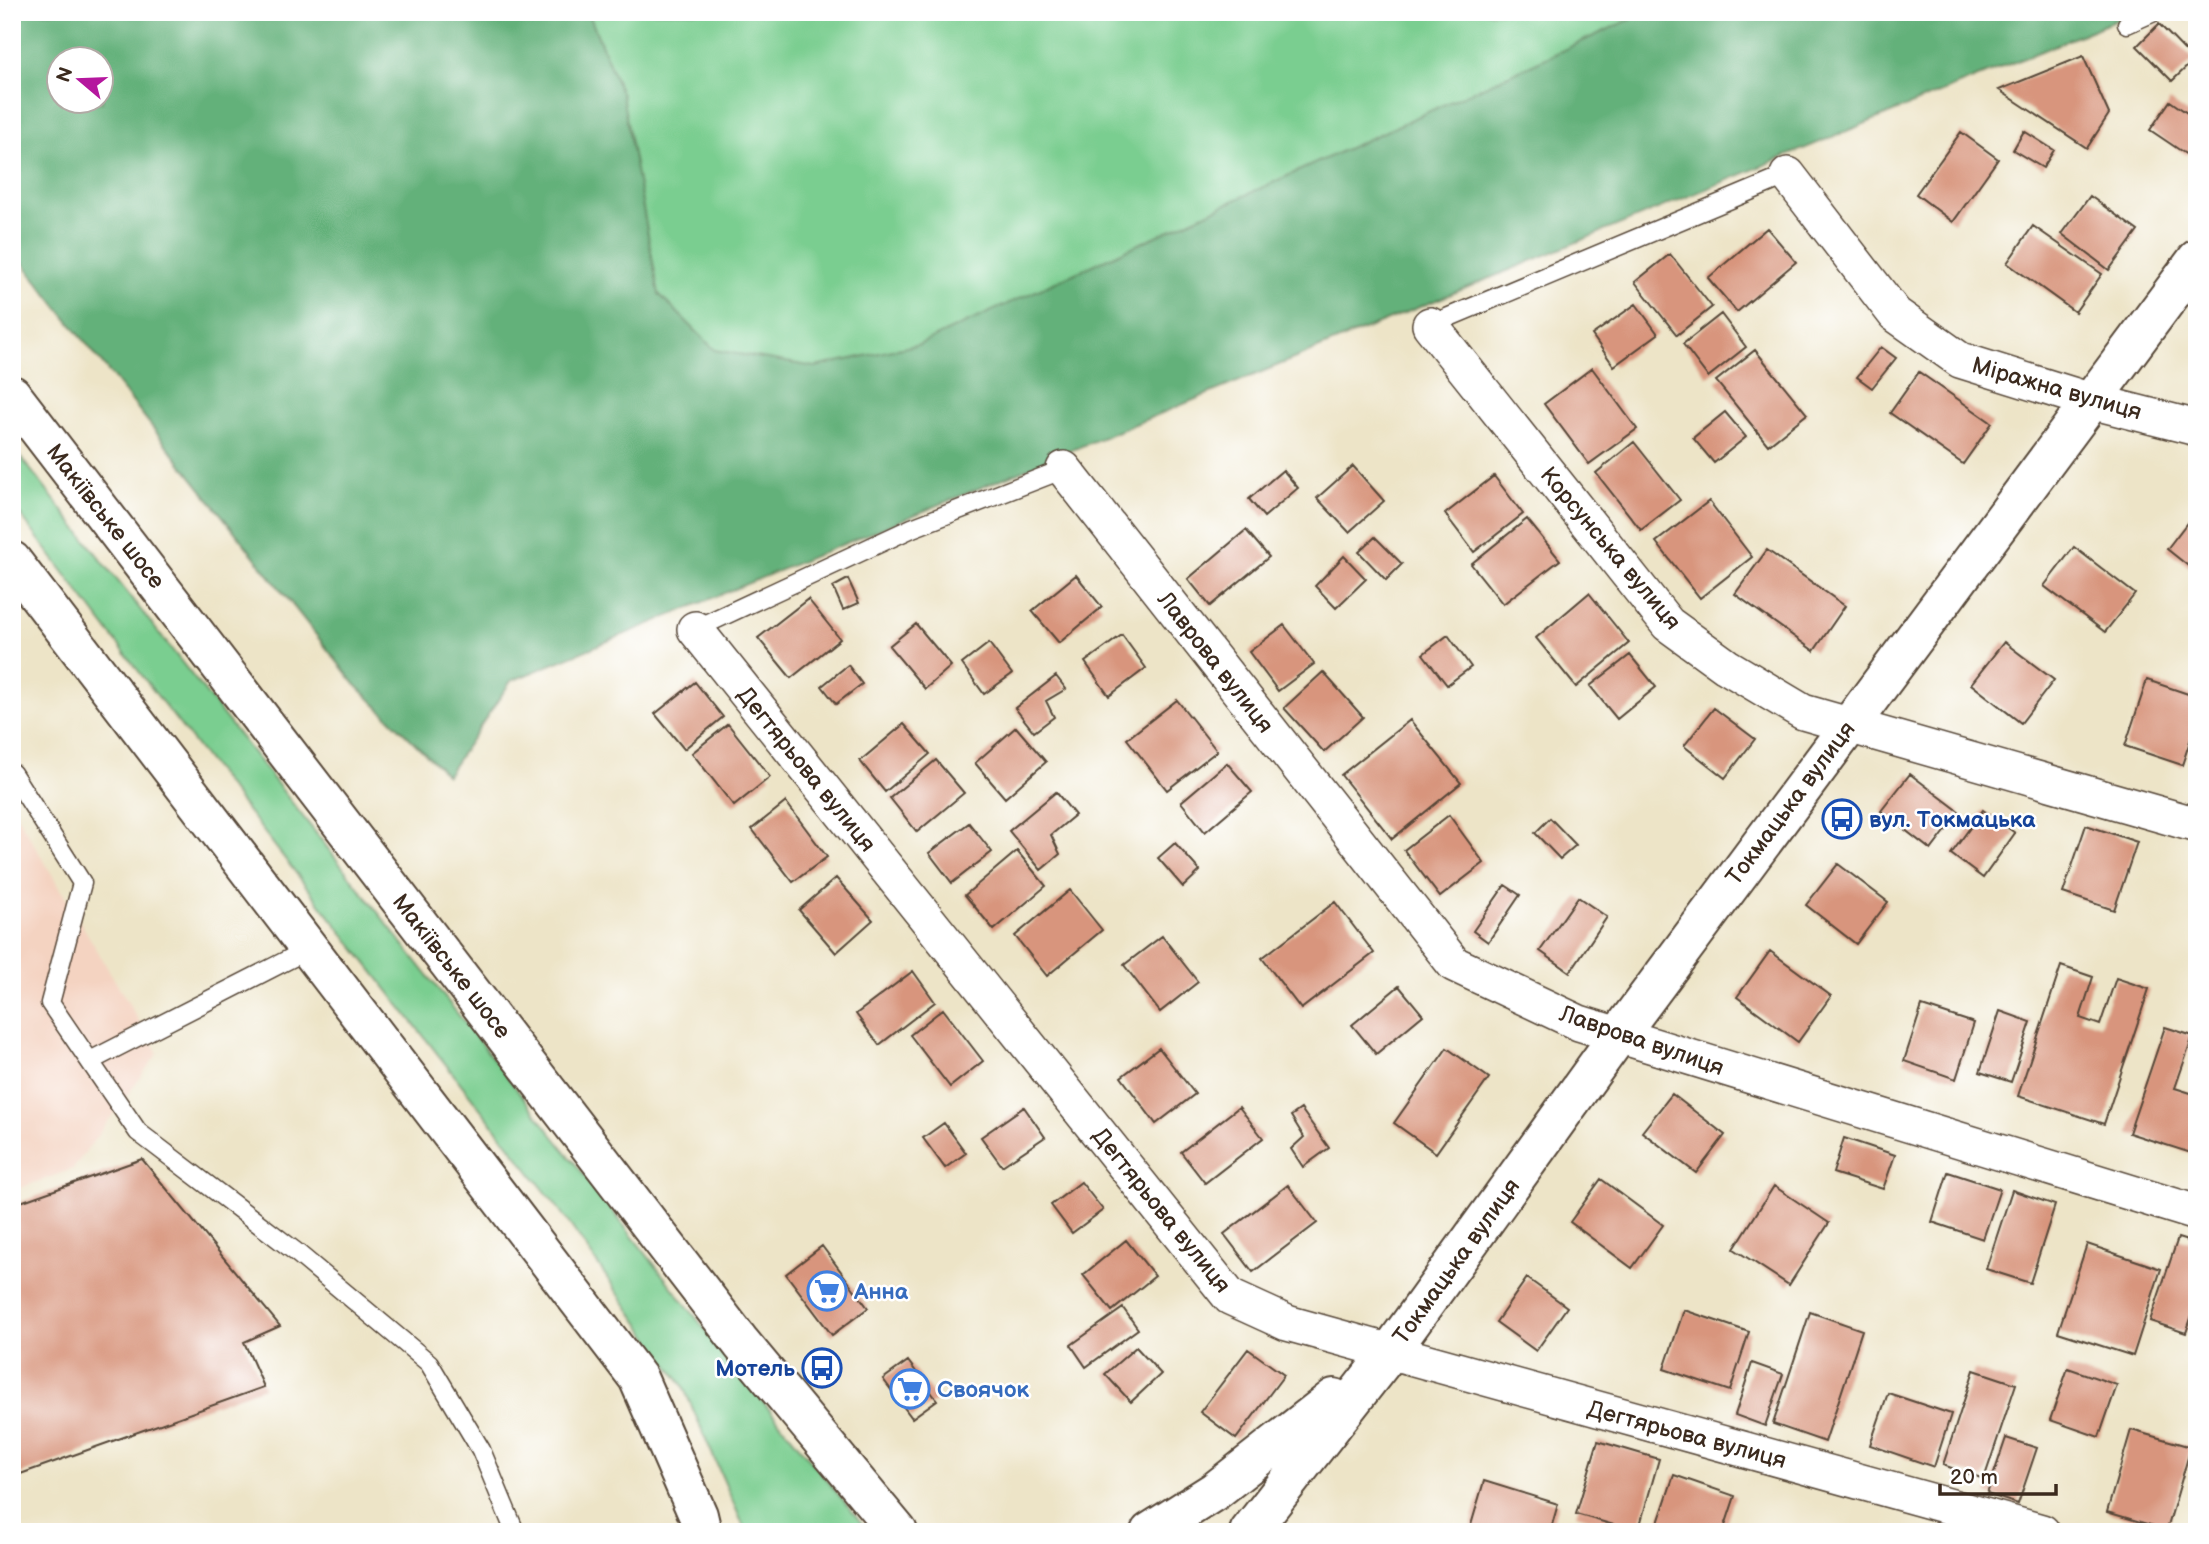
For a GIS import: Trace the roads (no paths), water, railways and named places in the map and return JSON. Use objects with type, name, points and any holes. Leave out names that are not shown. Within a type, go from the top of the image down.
[{"type":"main road","name":"Токмацька вулиця","points":[[1249,1532],[1390,1352],[1618,1036],[2197,259]]},
{"type":"main road","name":"Макіївське шосе","points":[[12,395],[741,1343],[898,1532]]},
{"type":"main road","points":[[12,561],[638,1378],[698,1516],[702,1532]]},
{"type":"main road","name":"Токмацька вулиця","points":[[1150,1532],[1215,1491],[1390,1352]]},
{"type":"street","name":"Міражна вулиця","points":[[1788,175],[1895,314],[1960,360],[2091,401],[2197,428]]},
{"type":"street","name":"Корсунська вулиця","points":[[1430,325],[1668,624],[1726,666],[1804,712],[2197,825]]},
{"type":"street","name":"Лаврова вулиця","points":[[1063,469],[1454,964],[1579,1023],[2197,1213]]},
{"type":"street","name":"Дегтярьова вулиця","points":[[695,629],[1230,1297],[1287,1323],[2042,1532]]},
{"type":"lane","points":[[2127,24],[2154,12]]},
{"type":"lane","points":[[1430,325],[1788,175]]},
{"type":"lane","points":[[695,629],[912,528],[1063,469]]},
{"type":"lane","points":[[12,773],[82,883],[50,1003],[138,1132],[296,1252],[429,1363],[481,1450],[514,1532]]},
{"type":"lane","points":[[90,1061],[309,949]]},
{"type":"place","name":"вул. Токмацька","points":[[1842,819]]},
{"type":"place","name":"Анна","points":[[827,1291]]},
{"type":"place","name":"Мотель","points":[[822,1368]]},
{"type":"place","name":"Своячок","points":[[910,1389]]}]
